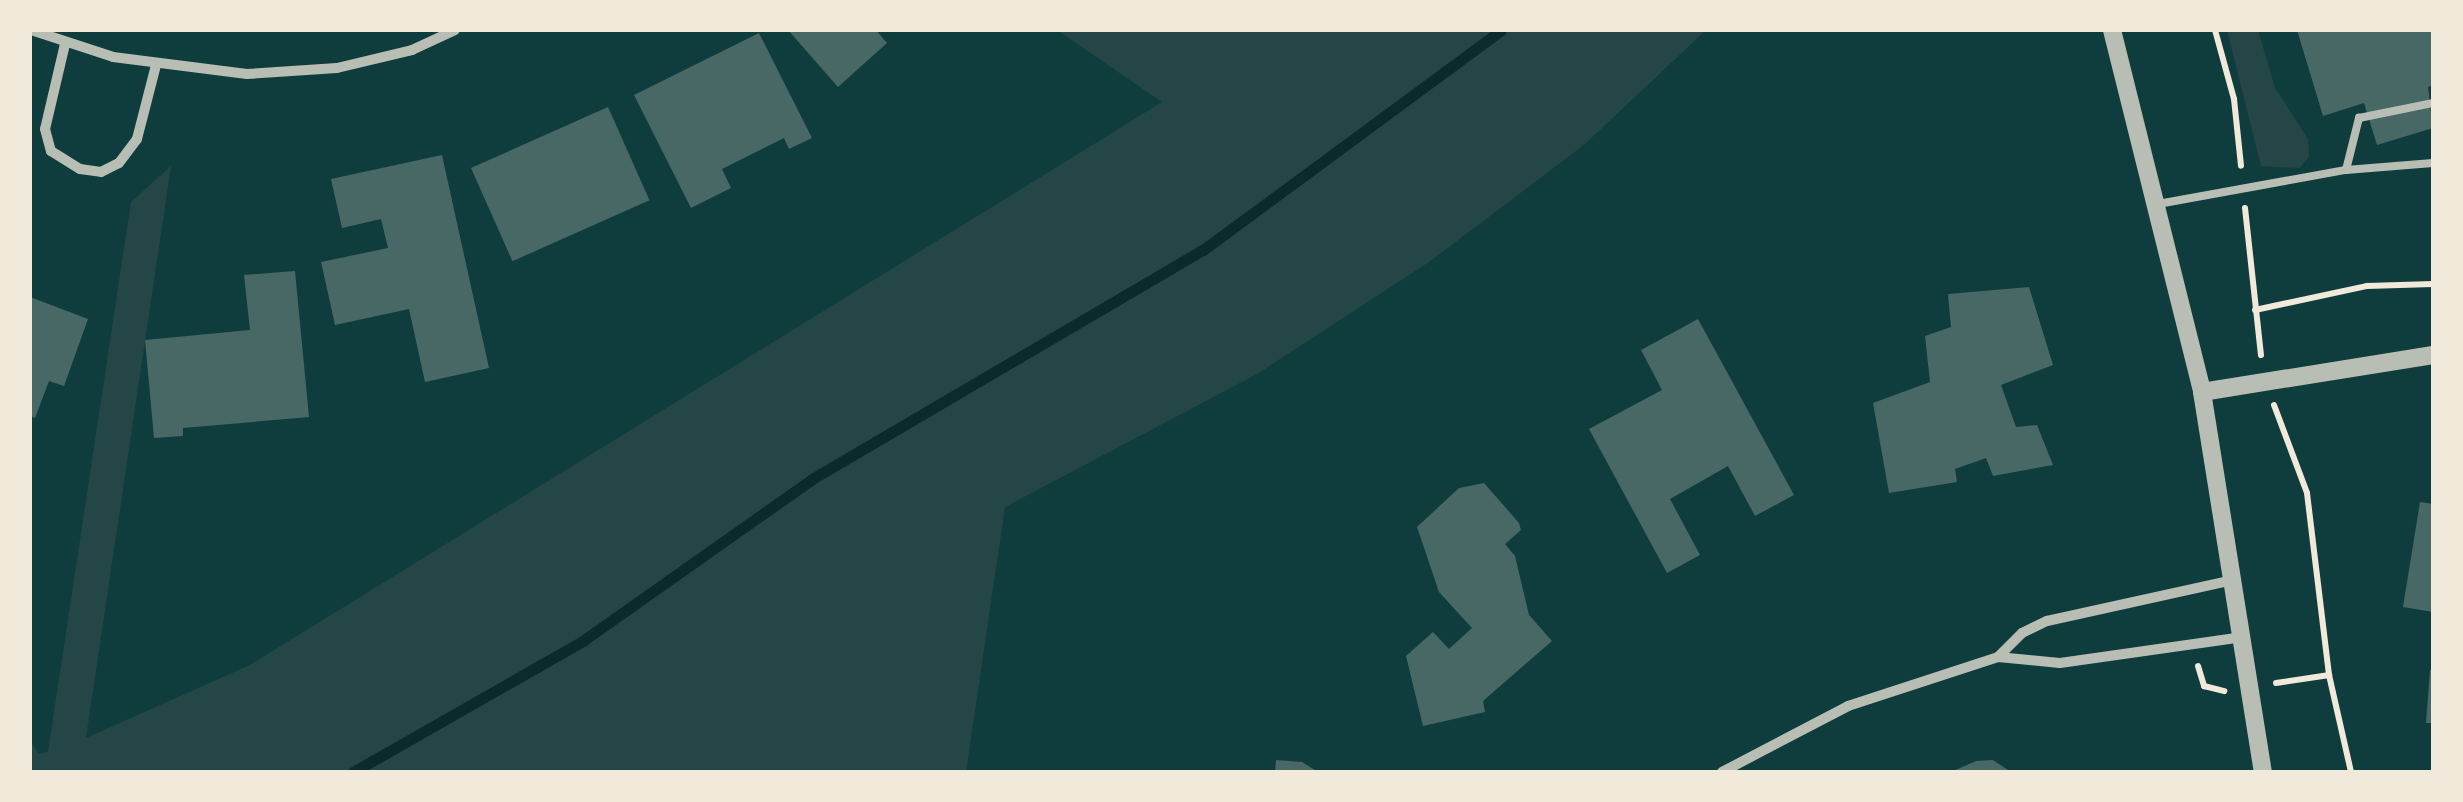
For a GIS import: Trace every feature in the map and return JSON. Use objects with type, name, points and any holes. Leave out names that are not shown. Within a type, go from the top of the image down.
[{"type":"street","points":[[31,30],[65,44],[156,65],[247,74],[337,68],[412,50],[455,30]]},
{"type":"street","points":[[2112,30],[2202,392],[2263,772]]},
{"type":"street","points":[[65,44],[45,129],[51,151],[80,170],[101,172],[119,164],[137,139],[156,65]]},
{"type":"street","points":[[2202,392],[2433,355]]},
{"type":"street","points":[[1998,657],[2022,632],[2047,621],[2234,580]]},
{"type":"street","points":[[1722,772],[1848,706],[1998,657],[2060,663],[2243,638]]},
{"type":"lane","points":[[2346,170],[2359,118],[2433,103]]},
{"type":"lane","points":[[2158,204],[2346,170],[2433,164]]},
{"type":"path","points":[[2254,310],[2349,288],[2433,284]]},
{"type":"shaded area","points":[[1057,30],[1706,30],[1585,144],[1429,262],[1257,374],[1005,507],[966,772],[30,772],[30,740],[39,754],[48,752],[131,202],[171,166],[86,738],[250,665],[1162,102]]},
{"type":"shaded area","points":[[2227,30],[2258,30],[2275,88],[2308,139],[2309,156],[2300,168],[2261,166]]},
{"type":"building","points":[[788,30],[876,30],[887,43],[838,87]]},
{"type":"building","points":[[2297,30],[2433,30],[2433,85],[2428,87],[2433,128],[2377,145],[2364,103],[2323,116]]},
{"type":"building","points":[[759,33],[812,138],[789,149],[784,138],[722,169],[731,188],[691,208],[634,95]]},
{"type":"building","points":[[608,107],[649,200],[512,261],[471,168]]},
{"type":"building","points":[[442,155],[489,368],[425,382],[409,309],[335,325],[321,262],[388,248],[381,219],[342,228],[331,179]]},
{"type":"building","points":[[295,271],[309,417],[183,428],[183,436],[154,438],[145,340],[250,330],[244,275]]},
{"type":"building","points":[[2029,287],[2053,365],[2001,385],[2016,427],[2037,425],[2053,465],[1993,476],[1986,458],[1955,469],[1957,482],[1889,493],[1873,403],[1930,382],[1925,336],[1951,327],[1948,294]]},
{"type":"building","points":[[30,297],[88,319],[64,386],[49,381],[35,418],[30,416]]},
{"type":"building","points":[[1698,319],[1794,495],[1755,516],[1728,466],[1670,499],[1700,555],[1667,573],[1589,429],[1662,390],[1641,350]]},
{"type":"building","points":[[1484,483],[1519,523],[1521,530],[1505,544],[1515,556],[1529,615],[1552,641],[1483,701],[1485,712],[1423,726],[1406,656],[1433,632],[1449,649],[1472,628],[1439,592],[1417,527],[1459,488]]},
{"type":"building","points":[[2420,502],[2433,504],[2433,612],[2403,607]]},
{"type":"building","points":[[2430,670],[2433,723],[2426,723]]},
{"type":"building","points":[[1276,760],[1302,762],[1318,772],[1275,772]]},
{"type":"building","points":[[1993,760],[2011,772],[1951,772],[1976,761]]},
{"type":"waterway","points":[[353,772],[584,640],[812,479],[1203,250],[1501,30]]}]
